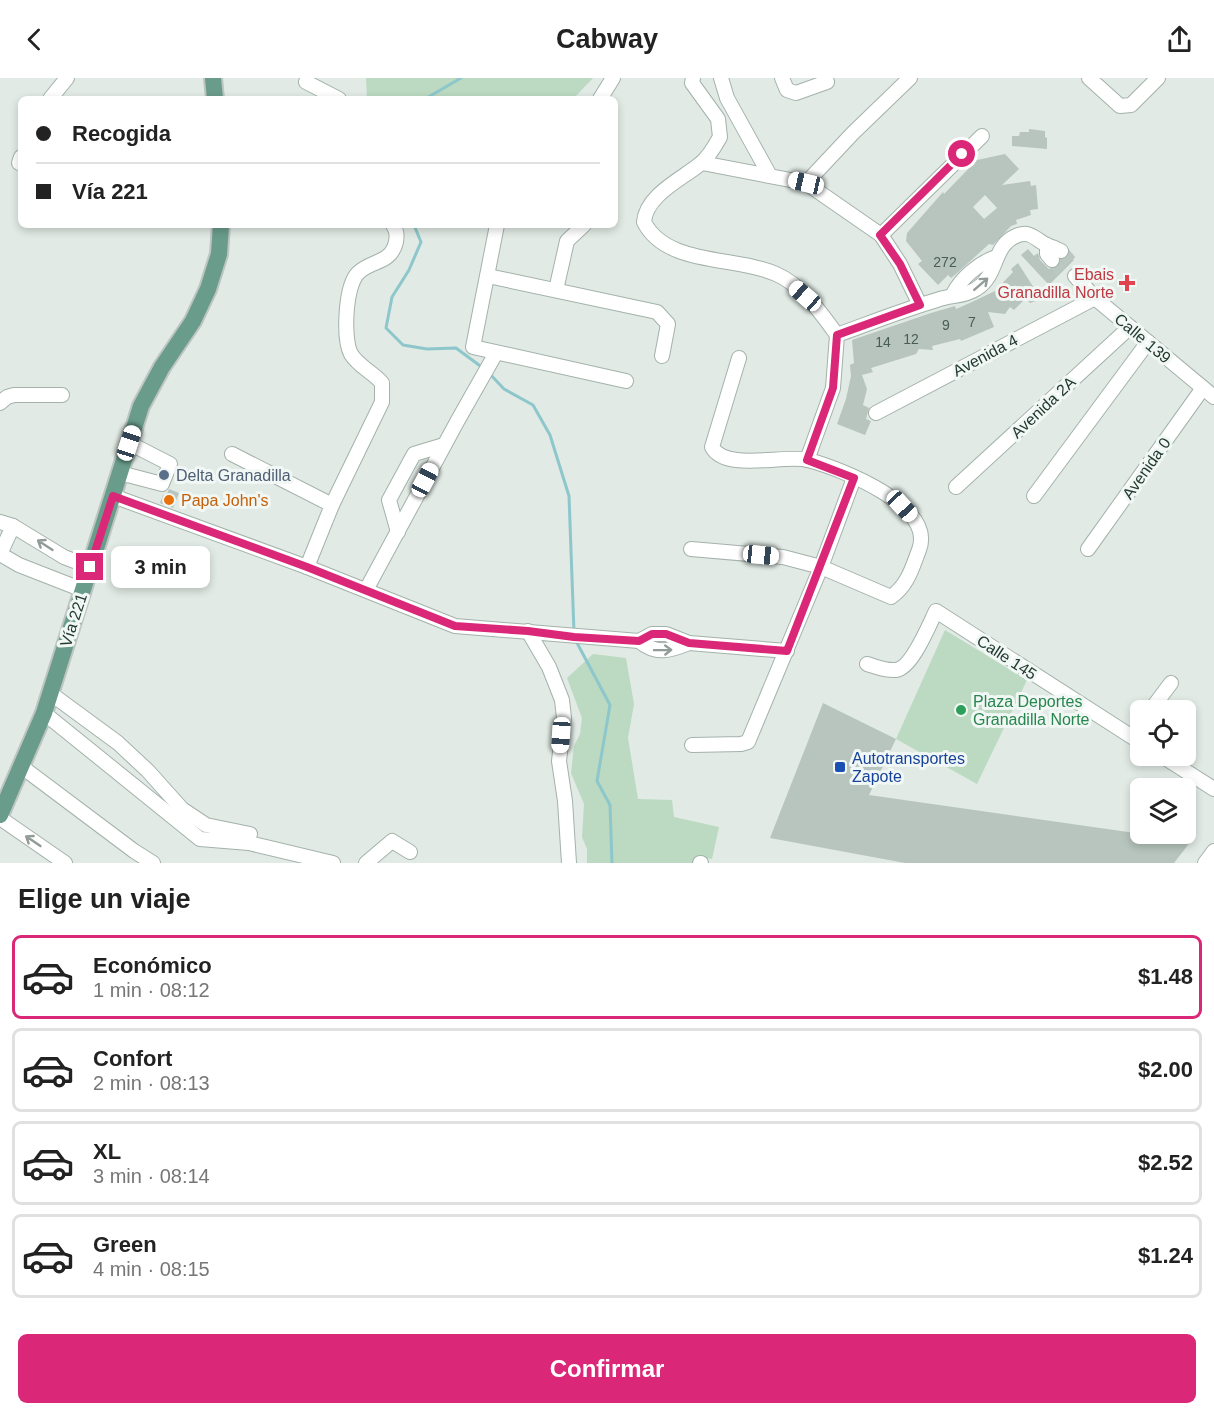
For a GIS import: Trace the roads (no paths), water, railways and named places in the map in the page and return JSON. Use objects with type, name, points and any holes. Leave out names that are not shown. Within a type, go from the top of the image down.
[{"type":"main road","points":[[213,78],[215,96]]},
{"type":"main road","name":"Vía 221","points":[[0,816],[44,713],[141,406],[193,321],[208,290],[219,254],[221,228]]},
{"type":"street","points":[[52,96],[67,78]]},
{"type":"street","points":[[602,96],[613,78]]},
{"type":"street","points":[[693,78],[692,83],[720,126],[720,137],[702,163],[656,198],[648,208],[644,222],[654,238],[679,252],[752,265],[779,275],[815,304],[837,335],[833,388],[807,460]]},
{"type":"street","points":[[721,78],[727,98],[769,174]]},
{"type":"street","points":[[782,78],[787,90],[796,93],[827,82]]},
{"type":"street","points":[[806,183],[910,78]]},
{"type":"street","points":[[1089,78],[1120,106],[1126,108],[1158,78]]},
{"type":"street","points":[[306,82],[333,96]]},
{"type":"street","points":[[880,235],[982,136]]},
{"type":"street","points":[[702,163],[769,174],[806,183],[880,235],[900,264],[920,305]]},
{"type":"street","points":[[307,567],[332,505],[380,409],[383,394],[380,380],[357,362],[347,344],[349,290],[357,273],[388,258],[397,234],[394,228]]},
{"type":"street","points":[[496,228],[473,347],[626,381]]},
{"type":"street","points":[[556,290],[567,241],[581,228]]},
{"type":"street","points":[[837,335],[953,294],[964,295],[984,283],[995,266],[996,257],[1003,246],[1017,235],[1032,235],[1047,245],[1047,254],[1056,256]]},
{"type":"street","name":"Calle 139","points":[[1069,270],[1095,297],[1214,397]]},
{"type":"street","points":[[488,276],[657,312],[668,324],[662,356]]},
{"type":"street","name":"Avenida 4","points":[[876,413],[1095,297]]},
{"type":"street","name":"Avenida 2A","points":[[956,487],[1130,327]]},
{"type":"street","points":[[1034,495],[1148,342]]},
{"type":"street","points":[[366,590],[496,353]]},
{"type":"street","points":[[691,549],[783,557],[821,567],[891,597],[905,584],[922,542],[918,524],[902,506],[887,494],[854,478],[807,460],[731,459],[718,455],[714,451],[712,447],[739,358]]},
{"type":"street","name":"Avenida 0","points":[[1088,549],[1203,388]]},
{"type":"street","points":[[0,403],[14,395],[62,395]]},
{"type":"street","points":[[120,472],[162,484],[170,464],[129,443]]},
{"type":"street","points":[[398,532],[389,500],[414,454],[444,445]]},
{"type":"street","points":[[232,454],[332,505]]},
{"type":"street","points":[[692,745],[748,742],[821,567],[854,478]]},
{"type":"street","points":[[113,496],[307,567],[455,626],[639,641],[655,651],[670,651],[689,643],[787,651]]},
{"type":"street","points":[[83,591],[19,565],[0,554],[6,524],[64,557],[90,567]]},
{"type":"street","name":"Calle 145","points":[[867,664],[898,670],[905,666],[912,658],[936,611],[1130,735]]},
{"type":"street","points":[[528,631],[549,668],[562,700],[564,718],[559,761],[565,801],[569,863]]},
{"type":"street","points":[[1158,700],[1171,682]]},
{"type":"street","points":[[50,693],[118,743],[148,771],[182,809],[206,825],[250,834]]},
{"type":"street","points":[[44,713],[200,840],[249,843],[333,863]]},
{"type":"street","points":[[1178,766],[1214,789]]},
{"type":"street","points":[[22,767],[153,863]]},
{"type":"street","points":[[0,816],[65,863]]},
{"type":"street","points":[[366,863],[392,841],[410,852]]},
{"type":"waterway","points":[[430,96],[461,78]]},
{"type":"waterway","points":[[415,228],[421,242],[409,270],[392,297],[386,328],[403,345],[427,349],[456,348],[483,368]]},
{"type":"waterway","points":[[488,372],[504,389],[533,405],[550,435],[569,496],[574,632]]},
{"type":"waterway","points":[[576,641],[610,705],[597,781],[610,805],[612,863]]},
{"type":"tunnel","points":[[1061,251],[1071,263]]},
{"type":"tunnel","points":[[1052,260],[1062,271]]},
{"type":"place","name":"Ebais Granadilla Norte","points":[[1127,283]]},
{"type":"place","name":"Delta Granadilla","points":[[164,475]]},
{"type":"place","name":"Papa John's","points":[[169,500]]},
{"type":"place","name":"Plaza Deportes Granadilla Norte","points":[[961,710]]},
{"type":"place","name":"Autotransportes Zapote","points":[[840,767]]}]
